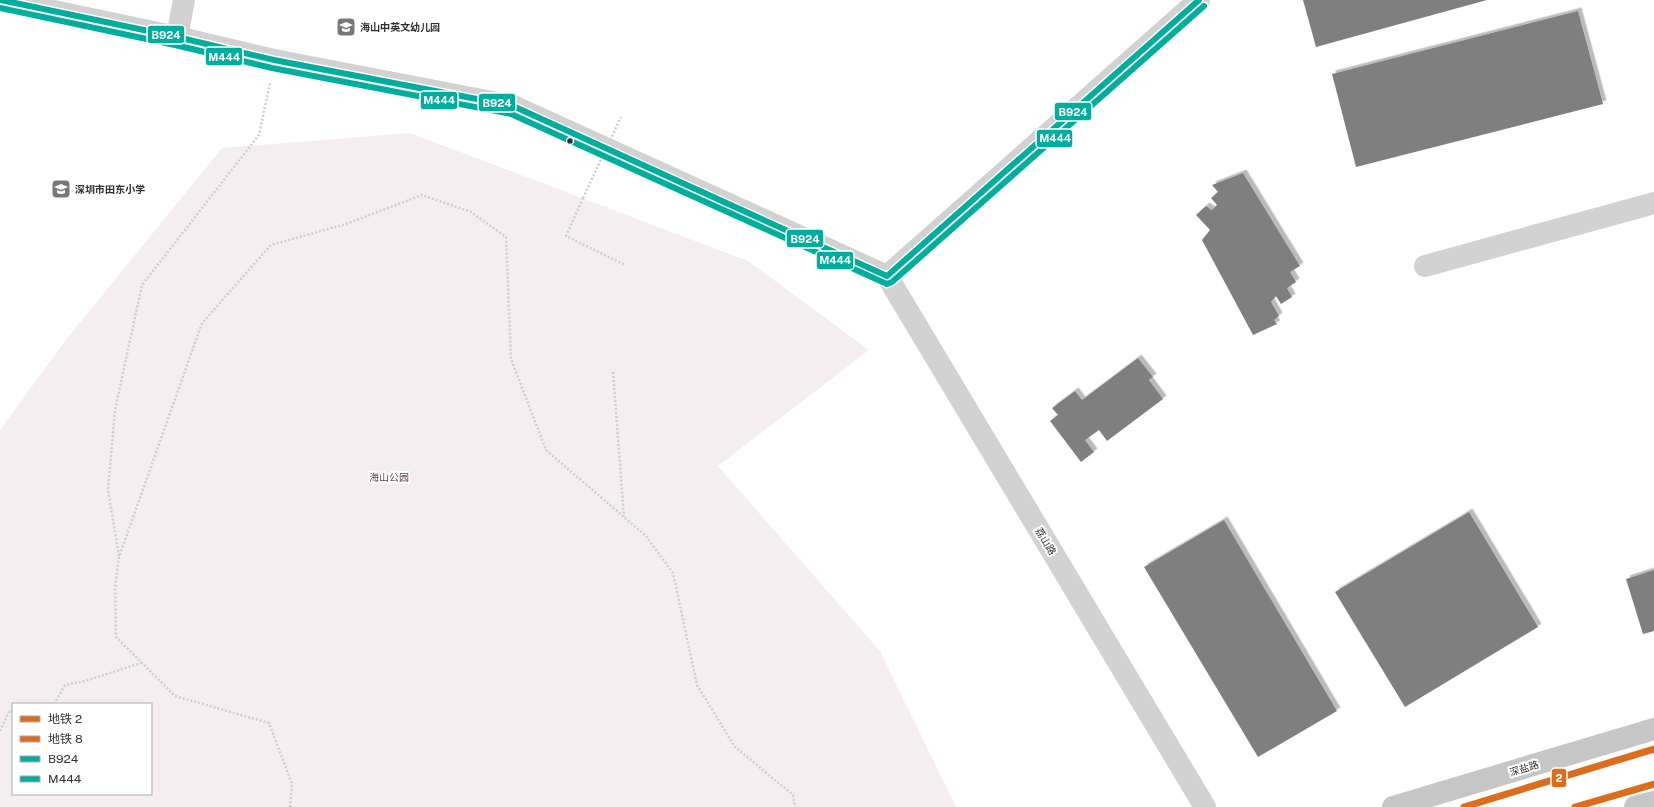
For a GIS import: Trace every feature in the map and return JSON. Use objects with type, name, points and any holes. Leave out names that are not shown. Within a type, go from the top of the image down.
[{"type":"main road","name":"深盐路","points":[[1393,807],[1654,729]]},
{"type":"main road","points":[[1635,807],[1654,802]]},
{"type":"street","points":[[1,0],[177,37],[274,60],[512,106],[887,276],[1199,0]]},
{"type":"street","points":[[177,37],[184,0]]},
{"type":"street","points":[[1425,266],[1654,203]]},
{"type":"street","name":"荔山路","points":[[887,276],[1205,807]]},
{"type":"path","points":[[119,557],[108,490],[114,410],[142,285],[259,135],[274,60]]},
{"type":"path","points":[[621,118],[566,236],[625,265]]},
{"type":"path","points":[[290,807],[292,784],[269,723],[175,696],[116,637],[115,588],[119,557],[202,323],[271,245],[346,224],[422,195],[471,212],[506,237],[511,359],[546,450],[646,536],[673,573],[698,685],[701,691],[735,748],[793,795],[795,807]]},
{"type":"path","points":[[613,372],[624,517]]},
{"type":"path","points":[[55,703],[65,685],[86,681],[141,663]]},
{"type":"path","points":[[0,731],[10,710],[12,711]]},
{"type":"green space","name":"海山公园","points":[[410,133],[748,261],[869,350],[718,466],[880,651],[956,807],[0,807],[0,430],[65,341],[222,148]]},
{"type":"building","points":[[1303,0],[1487,0],[1316,47]]},
{"type":"building","points":[[1578,11],[1603,104],[1356,167],[1332,74]]},
{"type":"building","points":[[1243,173],[1300,266],[1290,272],[1296,282],[1287,288],[1292,297],[1281,304],[1276,296],[1271,302],[1279,316],[1274,320],[1277,324],[1253,335],[1202,240],[1210,230],[1196,215],[1206,206],[1212,210],[1217,205],[1211,198],[1218,192],[1212,185]]},
{"type":"building","points":[[1138,358],[1153,377],[1149,380],[1163,399],[1107,441],[1099,430],[1085,440],[1094,452],[1081,462],[1050,421],[1058,415],[1052,408],[1075,391],[1082,400]]},
{"type":"building","points":[[1469,512],[1538,627],[1405,707],[1335,592]]},
{"type":"building","points":[[1224,520],[1337,711],[1258,757],[1144,567]]},
{"type":"building","points":[[1654,570],[1654,631],[1643,634],[1626,579]]},
{"type":"metro line","name":"2","points":[[1464,807],[1654,749]]},
{"type":"metro line","name":"8","points":[[1575,807],[1654,784]]},
{"type":"transit line","name":"B924","points":[[1,0],[177,37],[274,60],[513,106],[887,276],[1199,0]]},
{"type":"transit line","name":"M444","points":[[0,8],[175,45],[272,68],[511,114],[887,284],[892,282],[1204,6]]},
{"type":"place","name":"海山中英文幼儿园","points":[[346,27]]},
{"type":"place","name":"深圳市田东小学","points":[[61,189]]}]
